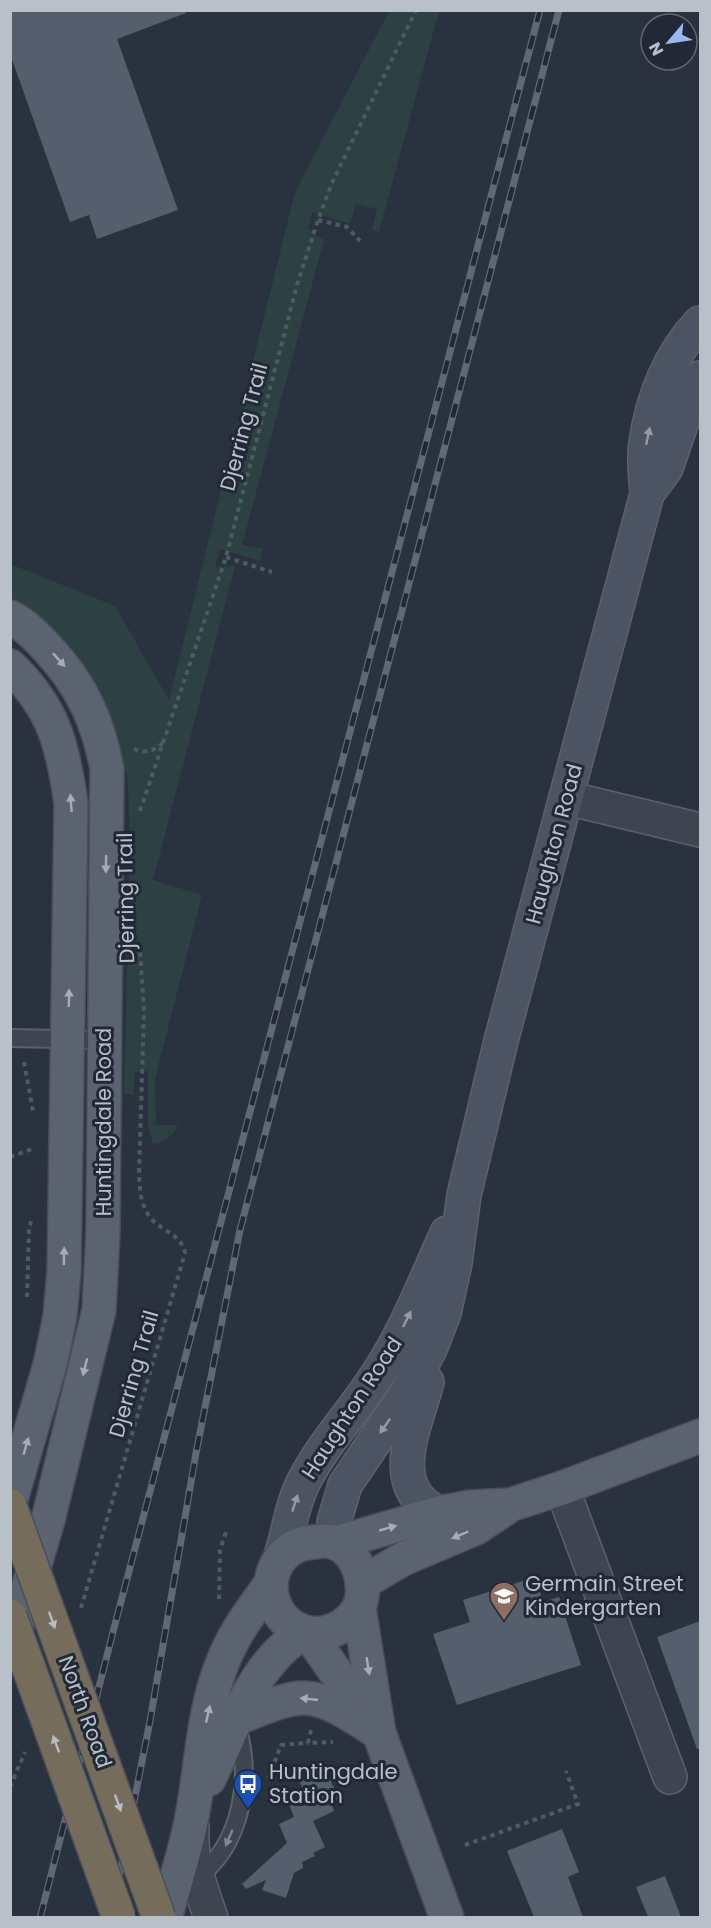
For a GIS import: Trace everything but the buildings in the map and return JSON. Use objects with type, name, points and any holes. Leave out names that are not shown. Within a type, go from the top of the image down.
[{"type":"highway","name":"North Road","points":[[10,1504],[173,1901]]},
{"type":"highway","name":"North Road","points":[[10,1616],[119,1917]]},
{"type":"main road","name":"Huntingdale Road","points":[[10,617],[39,638],[65,667],[86,699],[101,737],[107,769],[103,1232],[99,1310],[48,1520],[10,1649]]},
{"type":"main road","name":"Huntingdale Road","points":[[10,666],[32,690],[49,716],[65,758],[71,804],[64,1272],[60,1316],[51,1361],[10,1504]]},
{"type":"main road","points":[[510,1505],[476,1528],[403,1560],[360,1595],[345,1624],[331,1632],[306,1633],[293,1628],[281,1618],[273,1604],[275,1572],[291,1548],[306,1542],[335,1543],[439,1513],[470,1507],[510,1505],[700,1436]]},
{"type":"main road","points":[[335,1543],[349,1553],[358,1567],[379,1733],[447,1917]]},
{"type":"main road","name":"Haughton Road","points":[[173,1901],[193,1813],[205,1728],[218,1678],[231,1644],[275,1572]]},
{"type":"main road","points":[[306,1633],[379,1733]]},
{"type":"main road","name":"Haughton Road","points":[[193,1813],[254,1682],[284,1646],[306,1633]]},
{"type":"main road","points":[[235,1719],[281,1702],[310,1698],[337,1707],[379,1733]]},
{"type":"street","name":"Haughton Road","points":[[335,1543],[334,1522],[345,1485],[403,1399],[439,1328],[449,1295],[464,1195],[501,1041],[647,494],[646,443],[664,377],[677,353],[700,323]]},
{"type":"street","name":"Haughton Road","points":[[647,494],[666,468],[688,404],[700,378]]},
{"type":"street","points":[[567,798],[700,830]]},
{"type":"street","name":"Haughton Road","points":[[275,1572],[293,1508],[304,1481],[320,1454],[387,1360],[423,1288],[464,1195]]},
{"type":"street","points":[[439,1328],[406,1461],[408,1476],[415,1495],[427,1507],[439,1513]]},
{"type":"street","points":[[562,1488],[670,1777]]},
{"type":"street","name":"North Road","points":[[173,1901],[211,1917]]},
{"type":"lane","points":[[15,1038],[104,1040]]},
{"type":"lane","points":[[173,1901],[214,1862],[225,1847],[234,1827],[244,1777],[244,1755],[235,1719]]},
{"type":"path","name":"Djerring Trail","points":[[140,822],[140,811],[226,557],[297,285],[318,220],[332,183],[417,10]]},
{"type":"path","points":[[318,220],[347,227],[360,242]]},
{"type":"path","points":[[226,557],[272,572]]},
{"type":"path","points":[[131,748],[154,750],[164,743]]},
{"type":"path","name":"Djerring Trail","points":[[80,1612],[185,1253],[184,1245],[180,1240],[159,1226],[149,1215],[141,1197],[139,1174],[144,1011],[139,944]]},
{"type":"path","points":[[15,1038],[33,1112]]},
{"type":"path","points":[[10,1157],[39,1146],[39,1157]]},
{"type":"path","points":[[27,1308],[28,1229],[32,1219]]},
{"type":"path","points":[[10,1787],[28,1744]]},
{"type":"path","points":[[465,1845],[578,1804],[566,1771]]},
{"type":"shaded area","points":[[389,11],[439,11],[379,232],[372,230],[377,209],[356,204],[350,224],[312,212],[308,229],[324,240],[242,545],[262,549],[260,561],[220,549],[215,567],[235,566],[153,880],[202,895],[155,1079],[156,1125],[178,1125],[168,1138],[153,1144],[148,1126],[148,1070],[134,1073],[134,1095],[124,1093],[130,853],[128,780],[113,722],[95,684],[72,651],[47,626],[11,603],[10,564],[115,606],[169,700],[295,192]]},
{"type":"railway","points":[[40,1918],[113,1632],[540,10]]},
{"type":"railway","points":[[111,1918],[150,1721],[196,1453],[240,1230],[559,10]]},
{"type":"place","name":"Germain Street Kindergarten","points":[[504,1622]]},
{"type":"place","name":"Huntingdale Station","points":[[248,1810]]}]
